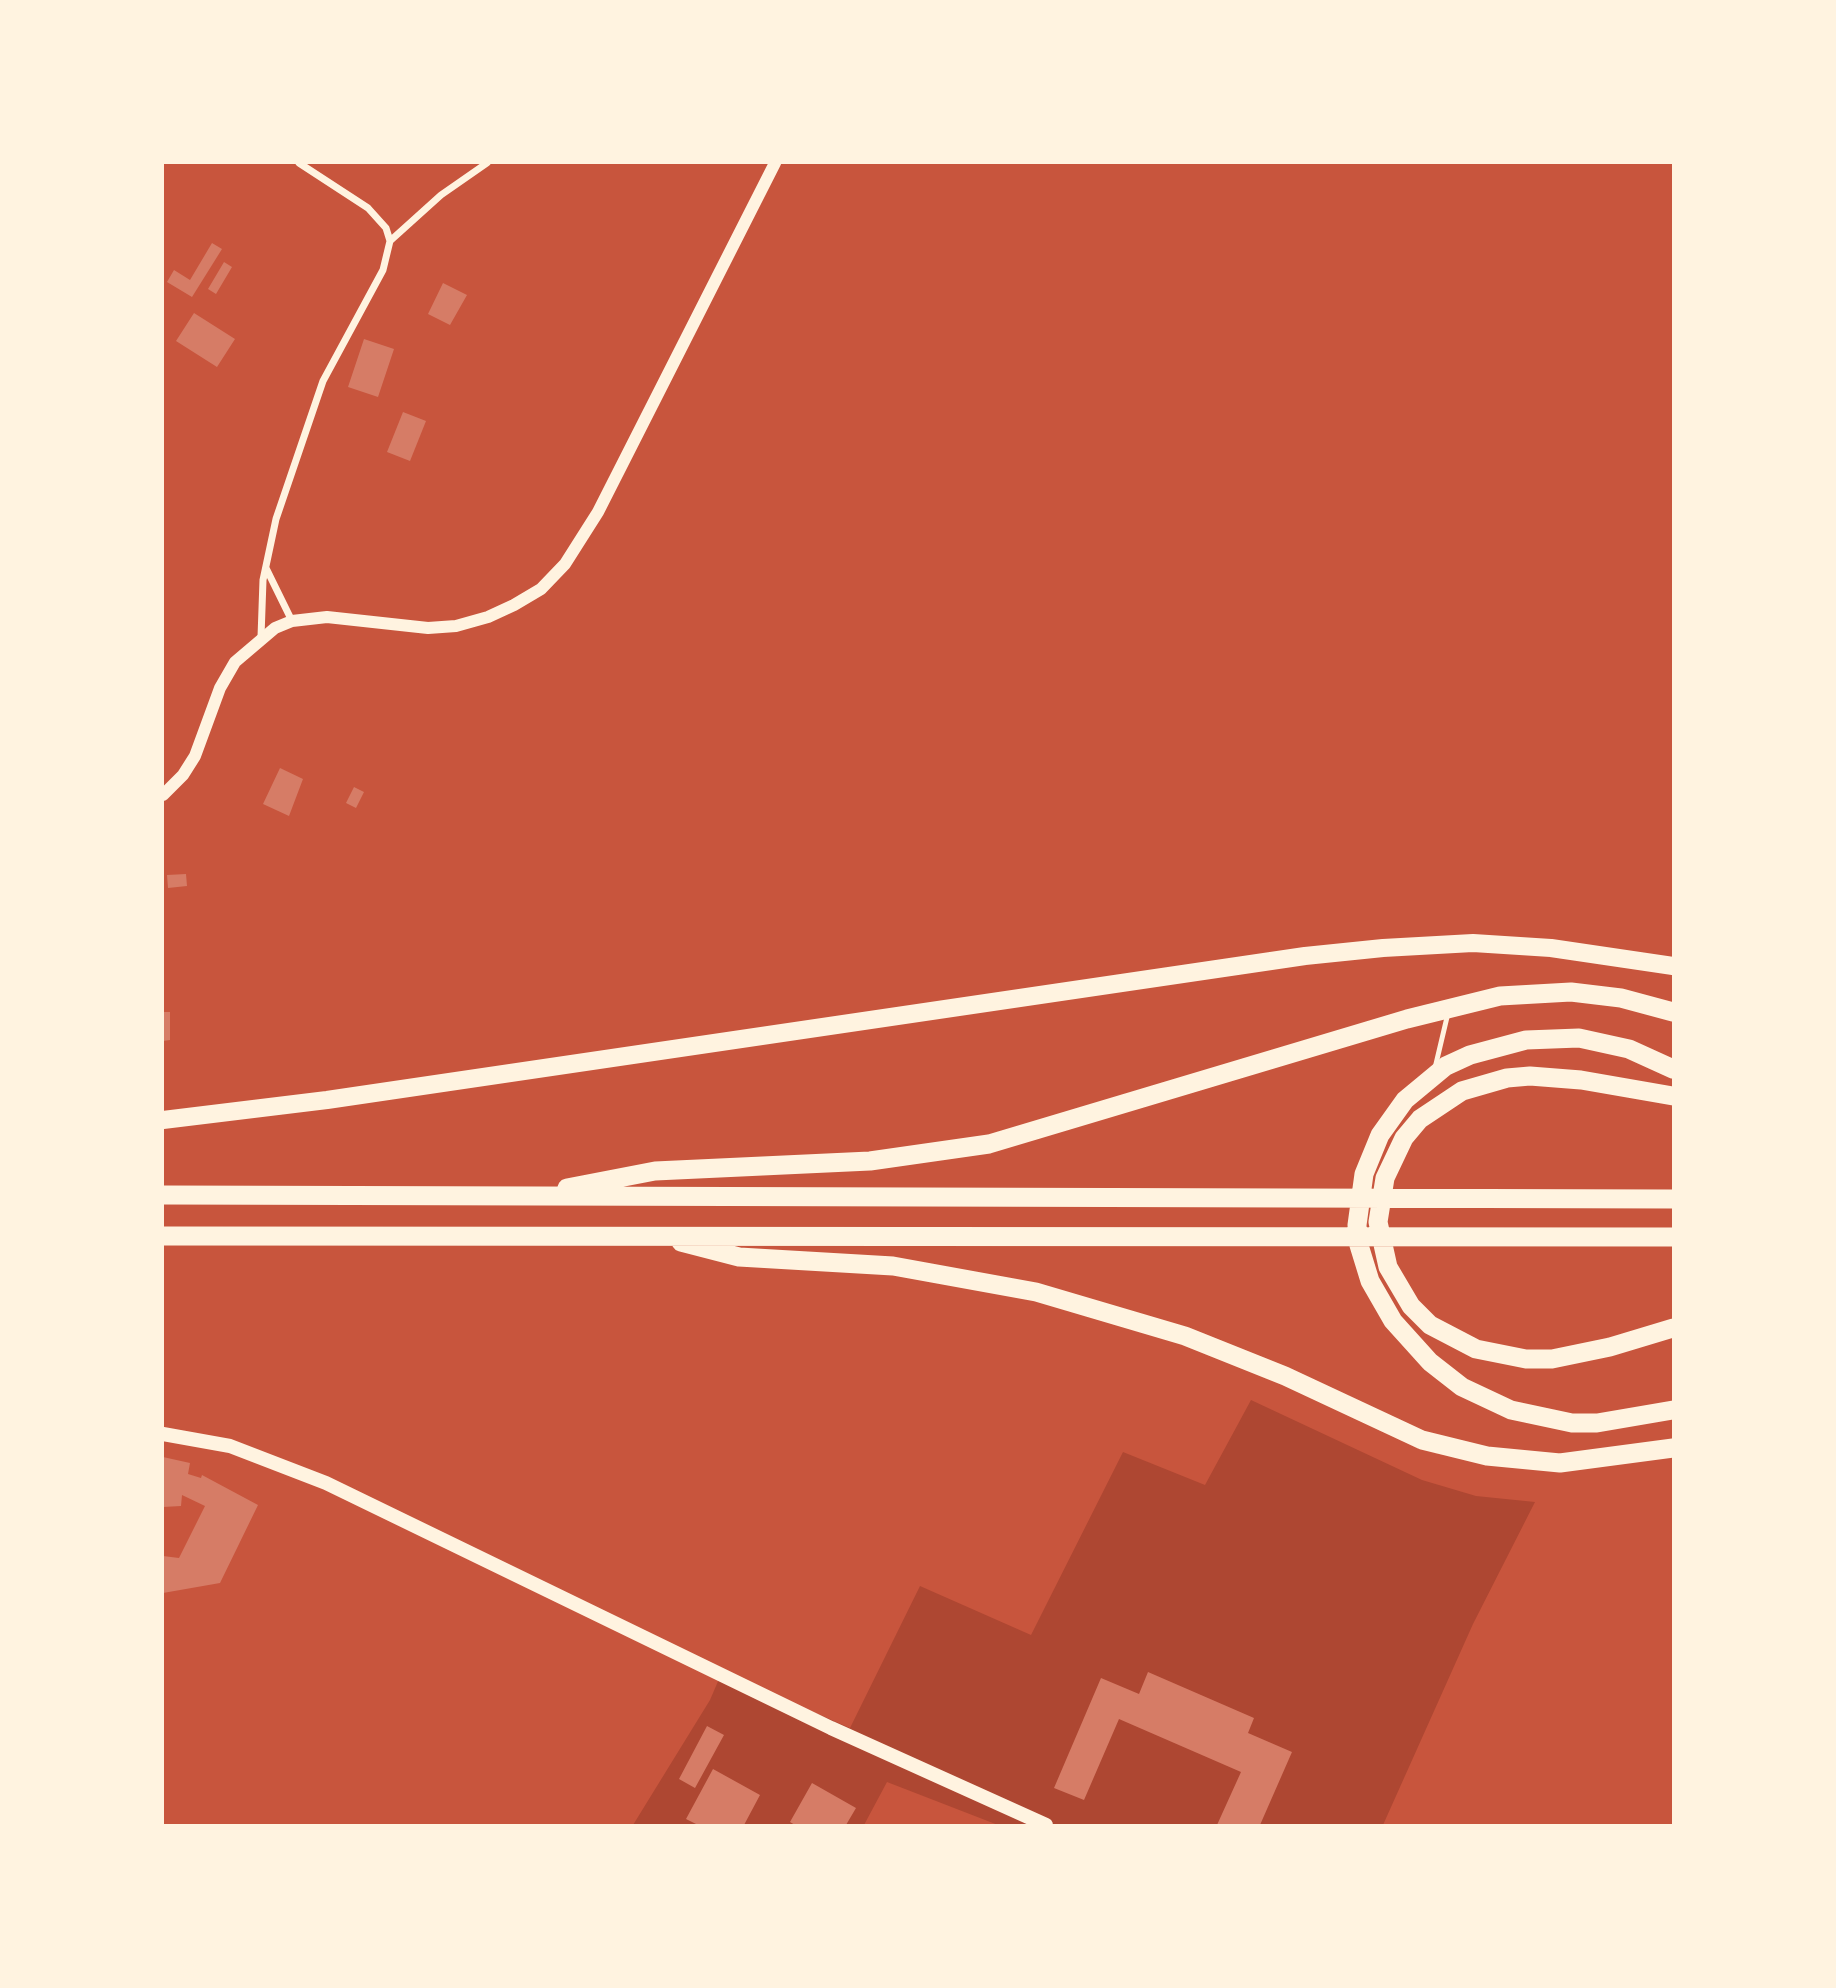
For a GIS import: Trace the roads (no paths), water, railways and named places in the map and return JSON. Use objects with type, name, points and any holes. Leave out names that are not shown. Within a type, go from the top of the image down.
[{"type":"highway","points":[[163,1120],[341,1098],[1291,958],[1383,948],[1473,943],[1551,948],[1673,966]]},
{"type":"highway","points":[[540,1195],[655,1171],[882,1160],[989,1144],[1450,1007],[1500,996],[1571,992],[1621,998],[1673,1012]]},
{"type":"highway","points":[[1673,1069],[1629,1049],[1579,1038],[1526,1040],[1470,1055],[1433,1075],[1405,1100],[1380,1135],[1364,1174],[1357,1225],[1363,1261],[1393,1321],[1411,1343],[1444,1374],[1483,1399],[1511,1409],[1572,1423],[1597,1423],[1673,1410]]},
{"type":"highway","points":[[1673,1096],[1581,1080],[1530,1076],[1507,1078],[1462,1091],[1420,1119],[1404,1138],[1385,1178],[1378,1222],[1388,1266],[1410,1306],[1430,1325],[1476,1349],[1513,1357],[1552,1359],[1610,1347],[1673,1328]]},
{"type":"highway","points":[[163,1195],[1673,1199]]},
{"type":"highway","points":[[163,1236],[1673,1237]]},
{"type":"highway","points":[[663,1236],[739,1257],[893,1266],[1036,1292],[1185,1336],[1285,1376],[1422,1440],[1487,1456],[1560,1463],[1673,1448]]},
{"type":"main road","points":[[163,1434],[230,1446],[326,1483],[1025,1821],[1046,1825]]},
{"type":"street","points":[[261,637],[260,597],[276,519],[312,409],[338,351],[383,270],[390,241],[386,228],[368,208],[299,163]]},
{"type":"street","points":[[390,241],[441,195],[487,163]]},
{"type":"street","points":[[163,794],[183,775],[195,756],[220,688],[235,662],[261,637],[292,621],[327,617],[428,628],[456,626],[488,617],[541,589],[565,564],[598,512],[775,163]]},
{"type":"street","points":[[266,564],[268,578],[292,621]]},
{"type":"lane","points":[[1433,1075],[1450,1007]]}]
